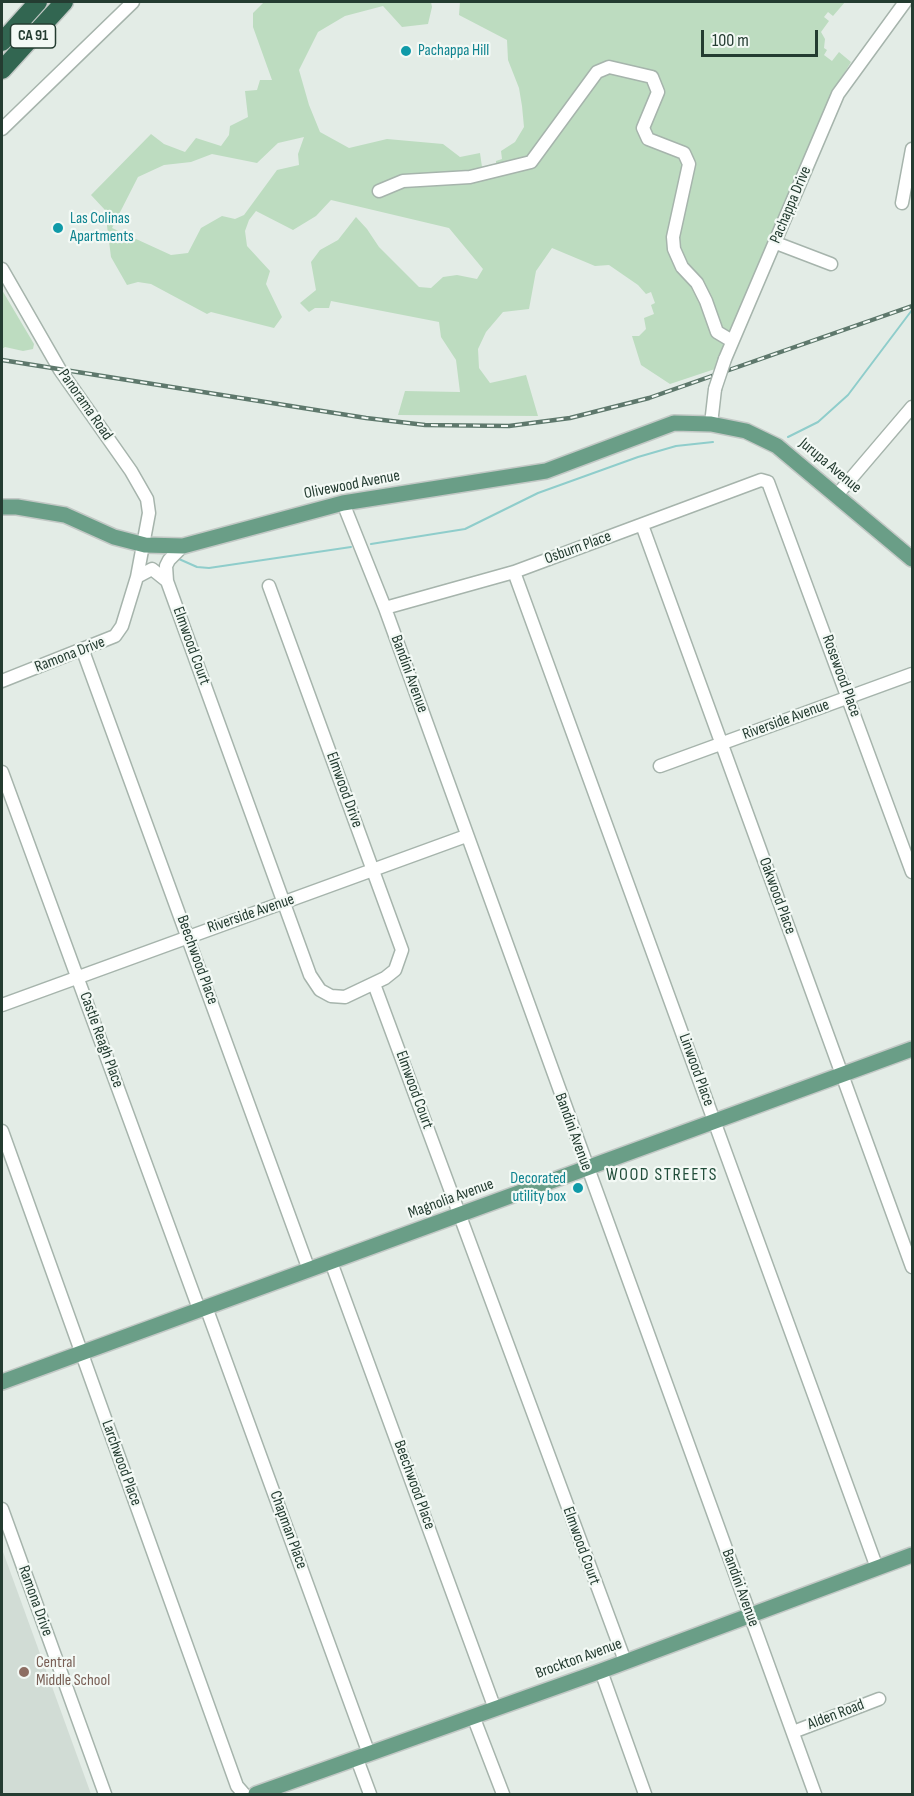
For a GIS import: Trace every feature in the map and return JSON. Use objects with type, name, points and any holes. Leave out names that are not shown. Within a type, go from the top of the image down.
[{"type":"highway","name":"CA 91","points":[[2,42],[38,2]]},
{"type":"highway","name":"CA 91","points":[[2,70],[64,2]]},
{"type":"main road","name":"Olivewood Avenue","points":[[2,507],[17,507],[65,515],[114,537],[145,545],[183,546],[343,503],[546,471],[674,423],[711,424]]},
{"type":"main road","name":"Jurupa Avenue","points":[[711,424],[746,431],[772,443],[912,560]]},
{"type":"main road","name":"Magnolia Avenue","points":[[2,1382],[912,1049]]},
{"type":"main road","name":"Brockton Avenue","points":[[256,1794],[601,1671],[912,1556]]},
{"type":"street","points":[[2,129],[133,2]]},
{"type":"street","name":"Pachappa Drive","points":[[711,424],[715,389],[732,341],[842,88],[905,2]]},
{"type":"street","points":[[379,191],[403,181],[470,177],[531,162],[597,72],[609,67],[652,77],[658,92],[643,128],[648,139],[684,153],[689,164],[674,237],[674,249],[682,267],[702,292],[717,332],[732,341]]},
{"type":"street","points":[[902,202],[912,149]]},
{"type":"street","points":[[776,243],[831,264]]},
{"type":"street","name":"Panorama Road","points":[[2,269],[60,370],[131,471],[147,499],[149,513],[145,545]]},
{"type":"street","points":[[837,495],[912,407]]},
{"type":"street","name":"Osburn Place","points":[[385,608],[514,572],[761,480],[768,482]]},
{"type":"street","name":"Rosewood Place","points":[[768,482],[849,696],[912,872]]},
{"type":"street","name":"Bandini Avenue","points":[[343,503],[385,608],[748,1616],[815,1794]]},
{"type":"street","name":"Oakwood Place","points":[[642,525],[912,1267]]},
{"type":"street","name":"Ramona Drive","points":[[2,681],[107,641],[119,631],[145,545]]},
{"type":"street","points":[[167,582],[166,566],[183,546]]},
{"type":"street","points":[[136,577],[152,569],[167,582]]},
{"type":"street","name":"Linwood Place","points":[[514,572],[877,1568]]},
{"type":"street","name":"Elmwood Court","points":[[167,582],[310,975],[320,990],[331,996],[345,997],[374,984],[625,1661]]},
{"type":"street","name":"Elmwood Drive","points":[[269,586],[402,950],[395,970],[374,984]]},
{"type":"street","name":"Beechwood Place","points":[[83,651],[189,936],[309,1270]]},
{"type":"street","name":"Riverside Avenue","points":[[660,766],[912,674]]},
{"type":"street","name":"Castle Reagh Place","points":[[2,772],[202,1308]]},
{"type":"street","name":"Riverside Avenue","points":[[2,1005],[466,836]]},
{"type":"street","name":"Larchwood Place","points":[[2,1131],[237,1786],[244,1794]]},
{"type":"street","name":"Beechwood Place","points":[[330,1262],[495,1709]]},
{"type":"street","name":"Chapman Place","points":[[202,1308],[363,1757],[370,1794]]},
{"type":"street","name":"Ramona Drive","points":[[2,1509],[105,1794]]},
{"type":"street","points":[[601,1671],[645,1794]]},
{"type":"street","name":"Alden Road","points":[[793,1731],[879,1699]]},
{"type":"street","points":[[473,1716],[503,1794]]},
{"type":"shaded area","name":"Central Middle School","points":[[2,1549],[91,1794],[2,1794]]},
{"type":"green space","points":[[264,2],[431,2],[428,24],[402,27],[383,6],[345,16],[318,32],[299,70],[309,105],[320,132],[349,148],[387,139],[443,144],[460,157],[480,153],[482,167],[496,164],[496,161],[502,159],[501,151],[515,142],[524,127],[522,106],[519,88],[508,60],[507,40],[459,15],[460,2],[845,2],[833,16],[828,12],[824,17],[829,21],[821,32],[825,39],[824,48],[827,50],[824,55],[832,61],[839,52],[851,62],[828,100],[718,368],[670,384],[641,365],[632,336],[639,336],[646,329],[644,318],[654,314],[651,305],[655,303],[651,292],[646,294],[638,285],[609,265],[595,266],[552,248],[536,271],[529,309],[503,312],[486,332],[478,349],[479,368],[490,383],[526,375],[538,416],[398,415],[405,391],[460,392],[456,360],[441,337],[439,322],[331,301],[329,308],[315,308],[309,312],[300,303],[316,290],[311,262],[320,250],[338,240],[356,217],[379,247],[419,287],[431,288],[443,277],[457,275],[477,279],[483,269],[449,228],[331,200],[316,216],[293,230],[256,211],[245,231],[247,246],[270,271],[266,284],[282,317],[274,328],[211,312],[207,314],[151,284],[138,282],[127,285],[111,257],[105,210],[91,195],[151,134],[164,144],[185,152],[196,138],[221,146],[229,135],[230,126],[248,117],[245,91],[257,90],[260,80],[272,80],[253,27],[253,13]],"holes":[[[304,137],[298,154],[299,165],[277,170],[244,215],[235,219],[222,216],[201,228],[188,253],[171,255],[112,228],[138,177],[164,165],[191,162],[212,154],[257,163],[278,143]]]},
{"type":"green space","points":[[2,290],[34,344],[33,349],[23,351],[5,347],[2,349]]},
{"type":"waterway","points":[[788,437],[818,422],[848,395],[912,310]]},
{"type":"waterway","points":[[371,544],[465,529],[538,493],[638,457],[676,446],[713,442]]},
{"type":"waterway","points":[[179,559],[197,567],[209,568],[351,547]]},
{"type":"railway","points":[[2,360],[366,418],[425,425],[509,426],[570,418],[649,398],[912,306]]},
{"type":"place","name":"Pachappa Hill","points":[[406,51]]},
{"type":"place","name":"Las Colinas Apartments","points":[[58,228]]},
{"type":"place","name":"Decorated utility box","points":[[578,1188]]},
{"type":"place","name":"Central Middle School","points":[[24,1672]]},
{"type":"district","name":"WOOD STREETS","points":[[662,1175]]}]
